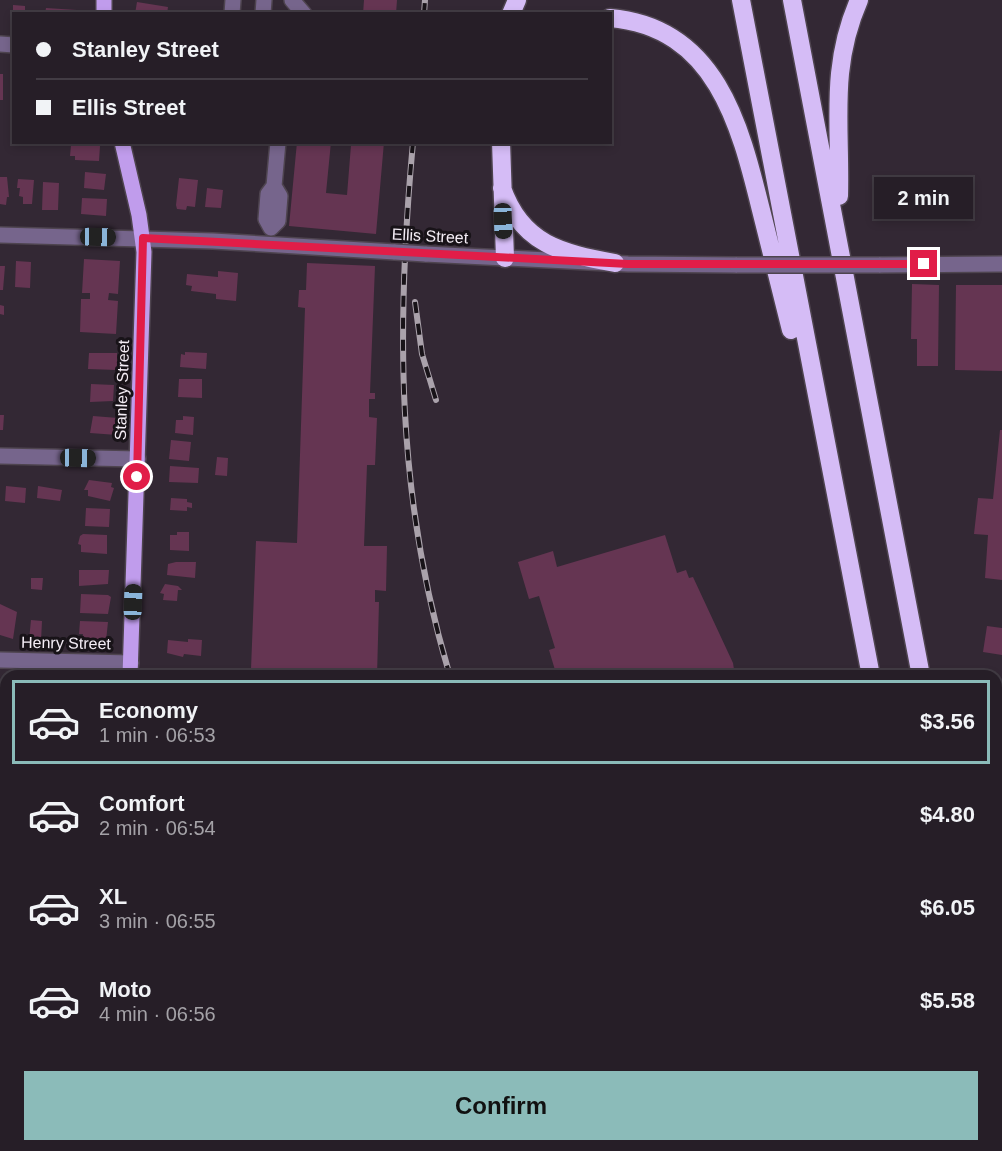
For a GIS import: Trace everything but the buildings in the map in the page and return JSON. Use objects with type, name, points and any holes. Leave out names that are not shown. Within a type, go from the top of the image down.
[{"type":"highway","points":[[741,0],[811,374],[870,670]]},
{"type":"highway","points":[[792,0],[920,670]]},
{"type":"highway","points":[[837,231],[837,85],[844,43],[859,0]]},
{"type":"highway","points":[[612,18],[645,26],[673,39],[703,65],[724,95],[744,141],[792,332],[811,374]]},
{"type":"highway","points":[[501,144],[505,258]]},
{"type":"highway","points":[[502,188],[517,218],[537,240],[575,254],[615,263]]},
{"type":"main road","name":"Stanley Street","points":[[122,144],[143,238],[130,670]]},
{"type":"street","points":[[292,0],[302,12]]},
{"type":"street","points":[[269,244],[271,228],[266,219],[268,194],[274,186],[278,144]]},
{"type":"street","name":"Ellis Street","points":[[0,236],[143,238],[615,263],[1002,264]]},
{"type":"street","points":[[0,456],[138,459]]},
{"type":"street","name":"Henry Street","points":[[0,660],[130,670]]},
{"type":"railway","points":[[424,12],[425,0]]},
{"type":"railway","points":[[413,144],[404,278],[405,411],[410,477],[419,543],[432,609],[448,670]]},
{"type":"railway","points":[[415,302],[422,354],[436,400]]},
{"type":"route","points":[[137,477],[144,273],[143,238],[628,264],[924,264]]}]
